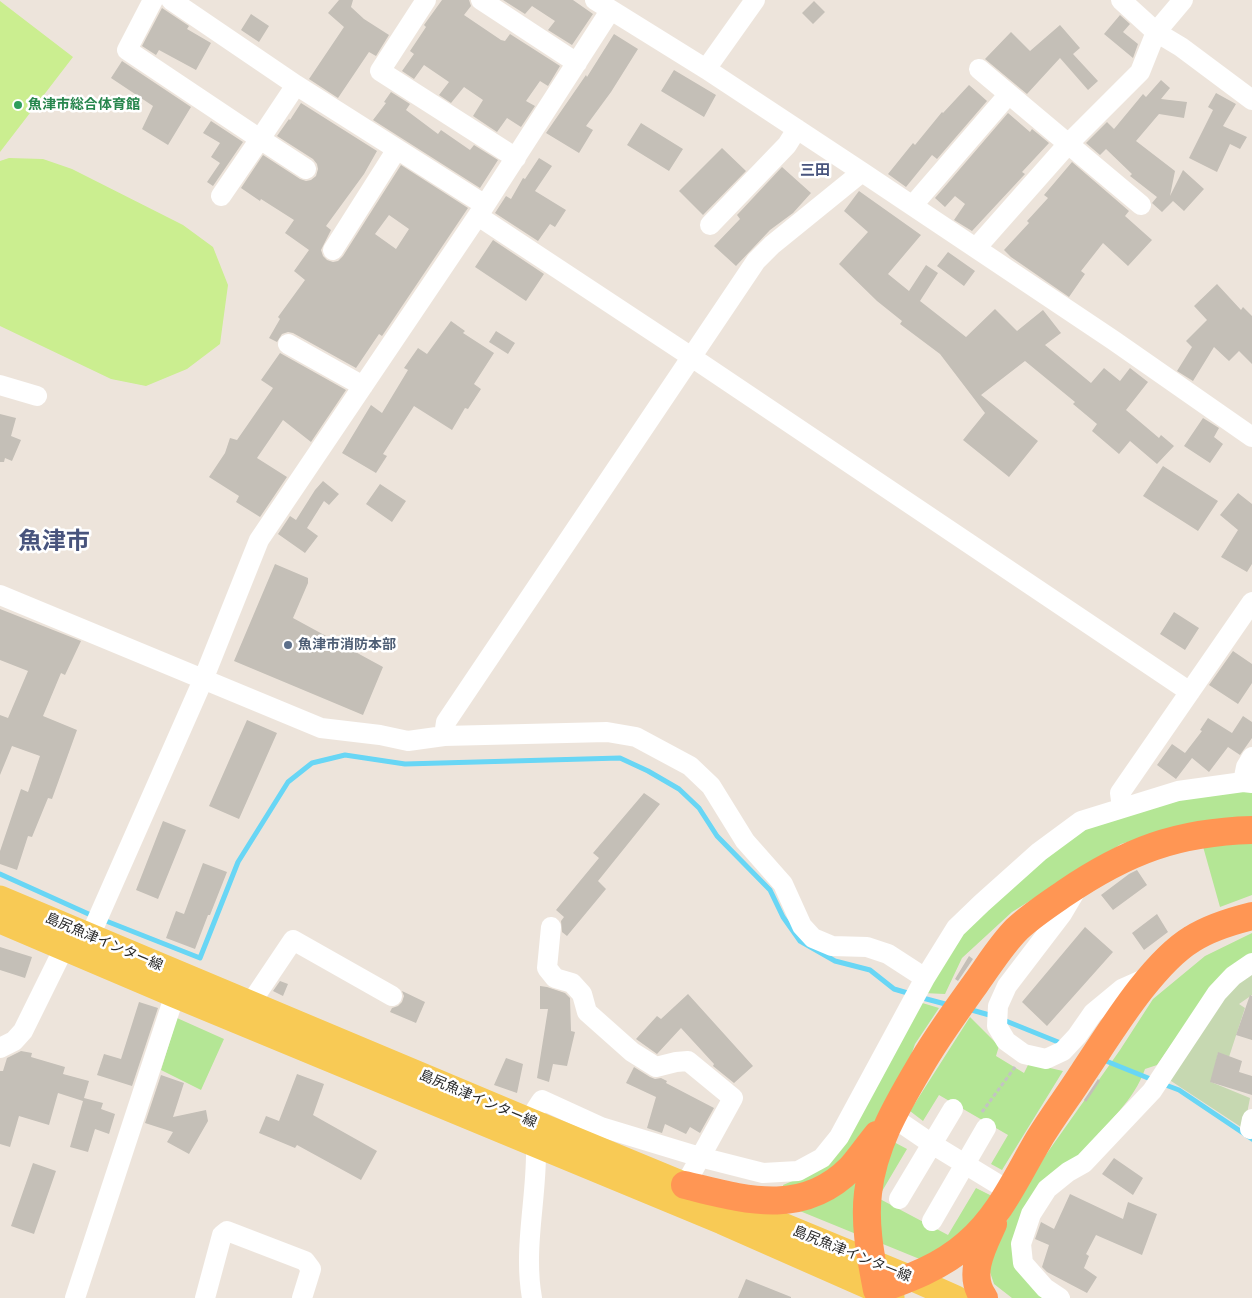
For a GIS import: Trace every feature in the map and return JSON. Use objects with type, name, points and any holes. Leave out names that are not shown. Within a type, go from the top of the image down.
[{"type":"highway","points":[[685,1185],[741,1199],[762,1201],[782,1201],[800,1197],[827,1186],[850,1168],[891,1116],[932,1043],[1002,946],[1017,929],[1036,913],[1079,883],[1116,861],[1142,849],[1198,834],[1226,830],[1252,830]]},
{"type":"highway","points":[[984,1298],[976,1284],[977,1267],[981,1251],[1005,1199],[1039,1138],[1119,1020],[1153,975],[1171,956],[1215,924],[1252,908]]},
{"type":"highway","points":[[1192,939],[1215,928],[1252,916]]},
{"type":"highway","points":[[891,1116],[872,1171],[868,1193],[867,1216],[871,1262],[881,1295],[948,1258],[967,1244],[984,1228],[1005,1199]]},
{"type":"main road","name":"島尻魚津インター線","points":[[0,898],[90,936],[178,985],[536,1146],[722,1222],[881,1295]]},
{"type":"main road","name":"島尻魚津インター線","points":[[0,921],[64,948],[178,985],[250,1004],[956,1298]]},
{"type":"street","points":[[153,0],[127,50],[306,169]]},
{"type":"street","points":[[171,0],[296,85],[397,149],[690,356],[1190,692]]},
{"type":"street","points":[[426,0],[380,71],[516,158]]},
{"type":"street","points":[[481,0],[577,63]]},
{"type":"street","points":[[706,69],[755,0]]},
{"type":"street","points":[[1122,0],[1156,32],[1181,47],[1252,100]]},
{"type":"street","points":[[976,248],[1068,144],[1140,72],[1156,32],[1183,0]]},
{"type":"street","points":[[0,1048],[14,1041],[23,1030],[64,948],[90,936],[203,680],[259,540],[516,158],[577,63],[603,5],[706,69],[912,205],[1113,340],[1252,437]]},
{"type":"street","points":[[979,69],[1141,205]]},
{"type":"street","points":[[221,196],[296,85]]},
{"type":"street","points":[[912,205],[1008,95]]},
{"type":"street","points":[[710,226],[787,145],[797,129]]},
{"type":"street","points":[[333,250],[397,149]]},
{"type":"street","points":[[444,736],[446,722],[690,356],[756,261],[772,245],[862,172]]},
{"type":"street","points":[[288,344],[363,386]]},
{"type":"street","points":[[0,384],[37,396]]},
{"type":"street","points":[[0,595],[321,728],[380,735],[408,741],[444,736],[607,732],[636,737],[690,766],[711,786],[745,841],[783,884],[802,926],[813,938],[832,946],[867,946],[888,954],[925,978]]},
{"type":"street","points":[[1122,808],[1120,793],[1252,602]]},
{"type":"street","points":[[532,1298],[529,1281],[529,1248],[536,1146],[531,1121],[542,1100],[601,1127],[700,1157],[763,1173],[798,1171],[822,1158],[840,1136],[925,978],[956,928],[982,903],[1039,852],[1081,822],[1178,790],[1248,783],[1246,767],[1252,757]]},
{"type":"street","points":[[1079,883],[1062,914],[1007,986],[998,1006],[997,1026],[1006,1041],[1024,1054],[1046,1059],[1063,1051],[1078,1036],[1092,1013],[1122,989],[1153,975]]},
{"type":"street","points":[[551,927],[547,968],[555,978],[572,983],[582,994],[587,1012],[632,1052],[656,1067],[676,1062],[688,1062],[732,1098],[685,1185]]},
{"type":"street","points":[[250,1004],[293,940],[392,996]]},
{"type":"street","points":[[1060,1298],[1044,1288],[1023,1263],[1021,1244],[1031,1214],[1047,1189],[1068,1172],[1084,1163],[1152,1091],[1217,993],[1233,976],[1252,963]]},
{"type":"street","points":[[75,1298],[178,985]]},
{"type":"street","points":[[899,1199],[953,1108]]},
{"type":"street","points":[[891,1116],[964,1165],[1005,1199]]},
{"type":"street","points":[[932,1221],[964,1165],[982,1123]]},
{"type":"street","points":[[206,1298],[222,1235],[227,1231],[304,1261],[310,1269],[302,1298]]},
{"type":"path","points":[[982,1123],[1024,1054]]},
{"type":"green space","name":"魚津市総合体育館","points":[[0,1],[73,57],[0,152]]},
{"type":"green space","points":[[9,158],[43,159],[72,169],[183,225],[213,247],[228,285],[220,344],[187,369],[146,386],[111,379],[0,326],[0,161]]},
{"type":"green space","points":[[1252,791],[1252,818],[1181,826],[1121,844],[1012,912],[962,958],[945,994],[923,993],[960,935],[1017,880],[1092,822],[1172,798]]},
{"type":"green space","points":[[1252,840],[1252,895],[1220,907],[1202,843]]},
{"type":"green space","points":[[1252,933],[1252,953],[1201,1002],[1157,1065],[1145,1069],[1140,1081],[1127,1101],[1068,1170],[1017,1236],[1052,1298],[1012,1298],[994,1284],[988,1266],[995,1241],[1045,1156],[1120,1050],[1153,999],[1205,956]]},
{"type":"green space","points":[[1252,973],[1252,995],[1239,1004],[1245,1008],[1229,1057],[1218,1053],[1211,1082],[1250,1098],[1244,1129],[1168,1079],[1222,995]]},
{"type":"green space","points":[[919,1002],[939,1008],[915,1044],[902,1081],[879,1117],[819,1183],[784,1190],[783,1185],[814,1172]]},
{"type":"green space","points":[[970,1017],[999,1046],[996,1056],[1024,1073],[1028,1065],[1037,1065],[1063,1071],[1002,1170],[991,1164],[1008,1135],[939,1095],[923,1121],[910,1111]]},
{"type":"green space","points":[[177,1018],[224,1039],[201,1090],[161,1070]]},
{"type":"green space","points":[[892,1141],[907,1149],[878,1198],[948,1235],[976,1188],[990,1195],[992,1202],[984,1216],[927,1262],[873,1240],[872,1211]]},
{"type":"green space","points":[[868,1159],[861,1236],[790,1207]]},
{"type":"building","points":[[339,0],[353,0],[351,7],[364,19],[389,35],[376,56],[369,52],[338,98],[309,79],[344,27],[328,13]]},
{"type":"building","points":[[442,0],[469,0],[471,6],[464,15],[501,40],[505,41],[510,34],[560,66],[548,86],[540,81],[526,101],[535,106],[521,127],[507,118],[497,132],[473,116],[483,100],[464,87],[451,103],[439,95],[449,82],[424,65],[414,79],[402,71],[414,54],[410,51],[426,27],[424,25]]},
{"type":"building","points":[[503,0],[573,0],[593,14],[572,45],[548,30],[555,21],[532,6],[525,14]]},
{"type":"building","points":[[814,1],[825,12],[813,24],[802,13]]},
{"type":"building","points":[[162,8],[189,26],[187,29],[211,43],[196,70],[159,50],[156,55],[142,46]]},
{"type":"building","points":[[251,14],[269,26],[259,42],[241,30]]},
{"type":"building","points":[[1120,15],[1130,24],[1123,32],[1138,44],[1133,58],[1104,34]]},
{"type":"building","points":[[1060,25],[1080,48],[1073,54],[1098,81],[1088,90],[1060,58],[1027,94],[985,59],[1011,32],[1030,51]]},
{"type":"building","points":[[614,34],[638,49],[611,92],[586,126],[593,130],[579,153],[546,133],[586,75],[587,77]]},
{"type":"building","points":[[122,61],[191,107],[168,145],[142,129],[153,106],[111,78]]},
{"type":"building","points":[[674,70],[716,95],[704,117],[661,91]]},
{"type":"building","points":[[1161,80],[1170,88],[1161,99],[1187,102],[1184,118],[1159,114],[1136,141],[1175,171],[1170,196],[1183,170],[1204,189],[1184,211],[1173,201],[1162,212],[1152,203],[1157,197],[1130,176],[1132,174],[1106,149],[1100,155],[1086,143],[1107,122],[1114,129],[1143,94],[1146,97]]},
{"type":"building","points":[[969,85],[987,101],[937,159],[932,155],[906,187],[888,174],[913,143],[915,145],[942,112]]},
{"type":"building","points":[[391,92],[410,104],[406,110],[438,134],[441,130],[470,150],[474,145],[498,160],[480,188],[373,120],[386,103],[384,102]]},
{"type":"building","points":[[1216,93],[1236,104],[1223,126],[1247,137],[1240,149],[1230,144],[1217,172],[1189,158],[1213,110],[1208,107]]},
{"type":"building","points":[[301,103],[377,151],[364,174],[326,226],[331,230],[321,250],[327,260],[338,261],[343,256],[401,165],[468,208],[382,336],[379,334],[356,368],[293,333],[282,334],[277,342],[269,338],[280,319],[278,317],[305,280],[294,271],[309,250],[285,233],[294,220],[241,188],[263,155],[300,179],[306,181],[316,176],[318,169],[313,159],[277,136]],"holes":[[[389,215],[409,229],[396,249],[375,234]]]},
{"type":"building","points":[[1008,113],[1030,132],[1032,129],[1049,143],[1022,172],[1025,174],[972,231],[954,220],[965,204],[955,196],[945,207],[935,198]]},
{"type":"building","points":[[211,121],[243,142],[213,186],[207,182],[220,163],[211,157],[220,143],[203,133]]},
{"type":"building","points":[[641,123],[683,149],[669,171],[627,145]]},
{"type":"building","points":[[722,148],[746,171],[703,215],[679,191]]},
{"type":"building","points":[[539,158],[552,166],[535,191],[566,210],[555,227],[550,224],[538,241],[495,213],[506,196],[511,199],[523,178],[525,179]]},
{"type":"building","points":[[1072,162],[1129,211],[1125,216],[1152,240],[1128,266],[1103,243],[1081,271],[1085,274],[1069,297],[1011,257],[1004,250],[1029,223],[1027,221],[1048,198],[1044,195]]},
{"type":"building","points":[[782,167],[811,193],[793,213],[770,230],[736,266],[714,246],[740,219],[737,215]]},
{"type":"building","points":[[859,191],[921,235],[888,274],[909,291],[926,265],[938,273],[920,301],[966,337],[995,309],[1017,331],[1043,310],[1061,333],[1045,345],[1091,383],[1104,368],[1120,381],[1130,368],[1148,382],[1126,410],[1159,438],[1161,435],[1174,446],[1157,464],[1130,441],[1119,454],[1092,431],[1097,424],[1073,404],[1075,402],[1025,361],[981,395],[1038,441],[1009,477],[963,440],[985,413],[940,354],[900,324],[902,321],[877,301],[839,264],[868,232],[844,211]]},
{"type":"building","points":[[493,240],[544,274],[526,301],[475,267]]},
{"type":"building","points":[[948,252],[975,271],[964,286],[937,266]]},
{"type":"building","points":[[1217,284],[1241,310],[1243,307],[1252,316],[1252,364],[1239,351],[1229,361],[1214,347],[1193,381],[1177,371],[1192,347],[1186,341],[1207,320],[1194,306]]},
{"type":"building","points":[[451,321],[465,331],[463,333],[494,353],[474,384],[481,389],[468,409],[465,408],[452,430],[414,406],[383,454],[387,456],[376,473],[342,453],[371,405],[382,413],[408,370],[404,368],[418,348],[427,354]]},
{"type":"building","points":[[496,331],[515,343],[508,354],[489,342]]},
{"type":"building","points":[[280,353],[346,390],[311,442],[283,420],[257,458],[287,477],[260,517],[236,502],[239,496],[209,477],[225,453],[230,438],[237,440],[273,388],[261,380]]},
{"type":"building","points":[[0,414],[16,418],[11,436],[21,440],[12,461],[5,458],[4,462],[0,462]]},
{"type":"building","points":[[1203,418],[1219,428],[1214,437],[1223,444],[1210,463],[1184,446]]},
{"type":"building","points":[[1163,466],[1218,501],[1198,531],[1143,496]]},
{"type":"building","points":[[323,481],[339,494],[329,505],[324,501],[307,528],[318,536],[305,553],[278,534],[290,516],[296,520]]},
{"type":"building","points":[[380,484],[406,501],[392,522],[366,504]]},
{"type":"building","points":[[1238,493],[1252,504],[1252,564],[1247,572],[1221,557],[1238,530],[1220,515]]},
{"type":"building","points":[[275,564],[308,578],[308,583],[293,618],[383,667],[363,715],[234,661]]},
{"type":"building","points":[[0,609],[81,641],[65,675],[61,673],[43,716],[77,730],[52,799],[48,798],[32,837],[28,836],[17,870],[0,864],[0,851],[21,789],[28,792],[40,756],[12,746],[0,775],[0,715],[8,718],[28,671],[0,660]]},
{"type":"building","points":[[1174,612],[1199,628],[1185,650],[1160,634]]},
{"type":"building","points":[[1233,651],[1252,664],[1252,683],[1238,704],[1209,685]]},
{"type":"building","points":[[1243,716],[1252,722],[1252,738],[1240,755],[1228,747],[1209,772],[1192,758],[1176,779],[1157,765],[1172,744],[1185,753],[1202,731],[1200,730],[1208,718],[1232,733]]},
{"type":"building","points":[[247,720],[277,733],[239,819],[209,806]]},
{"type":"building","points":[[644,793],[660,804],[598,881],[606,889],[567,936],[562,932],[561,921],[564,917],[556,910],[599,858],[593,853]]},
{"type":"building","points":[[163,821],[186,830],[158,899],[136,890]]},
{"type":"building","points":[[203,863],[227,872],[195,949],[166,938],[176,911],[184,914]]},
{"type":"building","points":[[1137,870],[1147,885],[1113,910],[1101,895]]},
{"type":"building","points":[[1157,914],[1168,932],[1144,950],[1132,933]]},
{"type":"building","points":[[1085,927],[1113,952],[1047,1026],[1022,1002]]},
{"type":"building","points":[[0,947],[32,957],[25,978],[0,970]]},
{"type":"building","points":[[969,956],[973,959],[958,981],[955,979]]},
{"type":"building","points":[[280,981],[288,984],[283,996],[273,991]]},
{"type":"building","points":[[540,986],[565,993],[570,998],[571,1031],[575,1032],[567,1066],[553,1064],[549,1082],[537,1078],[548,1009],[540,1009]]},
{"type":"building","points":[[402,991],[425,1002],[416,1023],[390,1012],[392,1008],[402,1002],[404,996]]},
{"type":"building","points":[[688,994],[753,1066],[734,1083],[713,1066],[714,1064],[681,1028],[657,1054],[636,1039],[657,1016],[661,1019]]},
{"type":"building","points":[[1250,995],[1252,996],[1252,1040],[1236,1035]]},
{"type":"building","points":[[139,1002],[158,1008],[132,1086],[97,1075],[104,1054],[121,1059]]},
{"type":"building","points":[[21,1051],[32,1053],[31,1057],[65,1067],[63,1074],[89,1081],[84,1098],[103,1103],[101,1109],[115,1114],[109,1134],[95,1129],[88,1152],[70,1147],[83,1101],[58,1093],[49,1125],[19,1116],[10,1147],[0,1144],[0,1071],[3,1071],[7,1058]]},
{"type":"building","points":[[1218,1052],[1242,1061],[1239,1072],[1252,1076],[1252,1095],[1210,1082]]},
{"type":"building","points":[[506,1058],[523,1064],[517,1093],[494,1085]]},
{"type":"building","points":[[634,1067],[650,1077],[655,1079],[661,1078],[667,1081],[666,1083],[714,1108],[700,1133],[690,1127],[686,1134],[665,1124],[662,1133],[647,1128],[656,1097],[626,1083]]},
{"type":"building","points":[[297,1074],[324,1084],[313,1115],[377,1151],[361,1180],[297,1145],[295,1148],[259,1133],[266,1116],[279,1121]]},
{"type":"building","points":[[161,1075],[184,1083],[173,1117],[206,1110],[208,1121],[189,1154],[167,1142],[173,1132],[145,1123]]},
{"type":"building","points":[[1098,1079],[1100,1081],[1086,1102],[1084,1100]]},
{"type":"building","points":[[1114,1158],[1143,1178],[1133,1195],[1102,1174]]},
{"type":"building","points":[[33,1163],[56,1171],[34,1234],[11,1226]]},
{"type":"building","points":[[1070,1194],[1123,1219],[1128,1202],[1157,1214],[1142,1255],[1096,1235],[1086,1254],[1089,1256],[1084,1268],[1097,1277],[1087,1293],[1047,1272],[1042,1267],[1049,1245],[1035,1239],[1041,1222],[1054,1229]]},
{"type":"building","points":[[746,1279],[791,1297],[791,1298],[738,1298]]},
{"type":"waterway","points":[[101,919],[200,958],[238,862],[288,782],[312,763],[345,755],[405,764],[620,758],[648,771],[679,789],[699,808],[717,836],[770,890],[783,917],[800,941],[835,961],[870,970],[894,989],[911,994]]},
{"type":"waterway","points":[[0,874],[93,916]]},
{"type":"waterway","points":[[919,997],[949,1005]]},
{"type":"waterway","points":[[968,1009],[993,1016]]},
{"type":"waterway","points":[[1001,1019],[1063,1044]]},
{"type":"waterway","points":[[1101,1059],[1153,1080]]},
{"type":"waterway","points":[[1163,1084],[1179,1090],[1252,1139]]},
{"type":"place","name":"魚津市総合体育館","points":[[18,105]]},
{"type":"place","name":"魚津市消防本部","points":[[288,645]]},
{"type":"district","name":"三田","points":[[815,171]]},
{"type":"district","name":"魚津市","points":[[54,542]]}]
